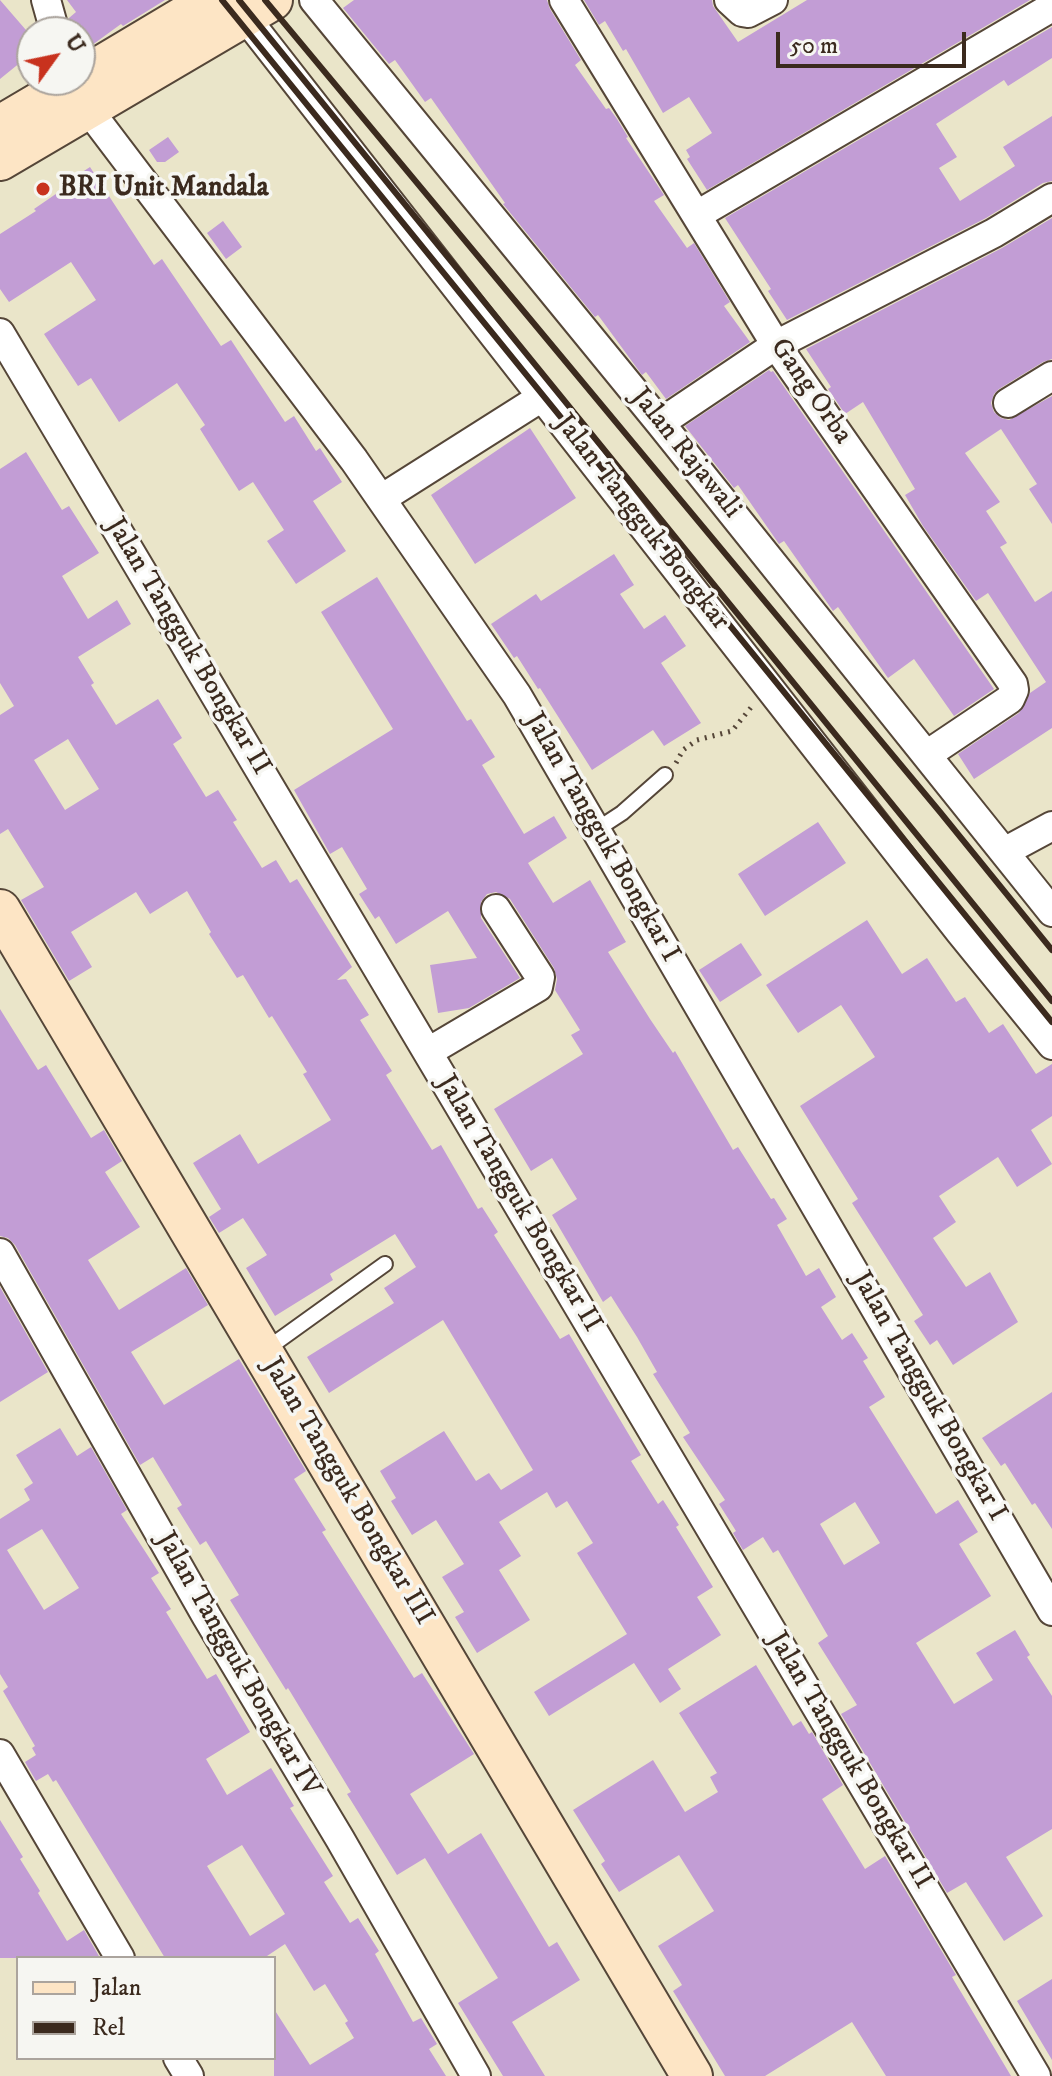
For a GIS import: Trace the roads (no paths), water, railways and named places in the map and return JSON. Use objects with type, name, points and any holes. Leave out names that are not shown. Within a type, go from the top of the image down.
[{"type":"street","name":"Jalan Rajawali","points":[[314,0],[660,423],[1052,912]]},
{"type":"street","name":"Gang Orba","points":[[564,0],[776,345],[1013,684],[1010,699],[934,750]]},
{"type":"street","points":[[729,0],[742,12],[748,13],[773,0]]},
{"type":"street","points":[[96,76],[240,4]]},
{"type":"street","name":"Jalan Tangguk Bongkar","points":[[240,4],[542,397],[1052,1045]]},
{"type":"street","points":[[697,215],[1052,7]]},
{"type":"street","points":[[0,126],[58,96]]},
{"type":"street","points":[[0,160],[67,96]]},
{"type":"street","name":"Jalan Tangguk Bongkar I","points":[[84,96],[381,499],[517,695],[1052,1611]]},
{"type":"street","points":[[660,423],[776,345],[994,233],[1052,198]]},
{"type":"street","name":"Jalan Tangguk Bongkar II","points":[[0,333],[1036,2076]]},
{"type":"street","points":[[1008,403],[1052,376]]},
{"type":"street","points":[[381,499],[542,397]]},
{"type":"street","points":[[1004,852],[1052,826]]},
{"type":"street","points":[[428,1052],[538,987],[540,977],[496,909]]},
{"type":"street","name":"Jalan Tangguk Bongkar III","points":[[0,910],[692,2076]]},
{"type":"street","name":"Jalan Tangguk Bongkar IV","points":[[0,1253],[207,1617],[340,1839],[476,2076]]},
{"type":"street","points":[[0,1754],[119,1956]]},
{"type":"lane","points":[[596,830],[622,813],[665,775]]},
{"type":"lane","points":[[263,1351],[385,1264]]},
{"type":"railway","points":[[222,0],[1052,1022]]},
{"type":"railway","points":[[239,0],[1052,1001]]},
{"type":"railway","points":[[265,0],[1052,950]]},
{"type":"place","name":"BRI Unit Mandala","points":[[43,189]]}]
